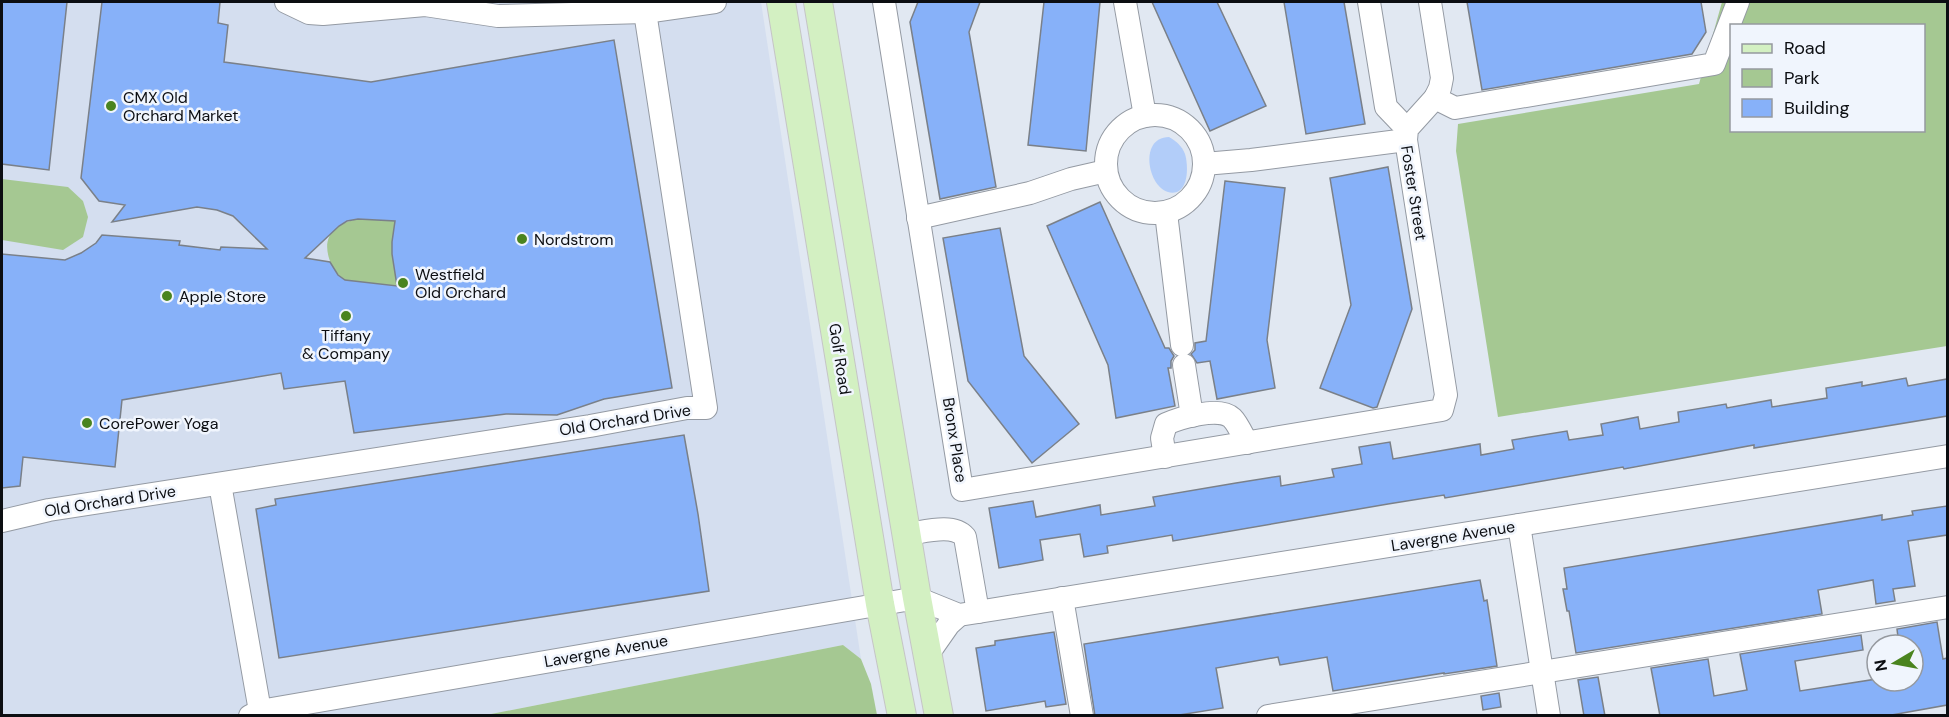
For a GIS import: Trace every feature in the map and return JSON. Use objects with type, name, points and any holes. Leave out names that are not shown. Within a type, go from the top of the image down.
[{"type":"main road","name":"Golf Road","points":[[781,2],[880,604],[902,716]]},
{"type":"main road","points":[[818,2],[917,598],[939,716]]},
{"type":"street","points":[[286,2],[309,12],[323,14],[430,3],[498,16],[715,2]]},
{"type":"street","name":"Bronx Place","points":[[884,2],[962,490],[1442,410],[1446,395]]},
{"type":"street","points":[[1125,2],[1145,116]]},
{"type":"street","points":[[1204,164],[1251,160],[1406,135],[1386,108],[1369,2]]},
{"type":"street","points":[[1430,2],[1442,78],[1435,98],[1455,108],[1714,64],[1738,2]]},
{"type":"street","name":"Old Orchard Drive","points":[[2,521],[49,510],[590,426],[687,408],[706,408],[656,78],[636,7]]},
{"type":"street","name":"Foster Street","points":[[1435,98],[1406,135],[1446,395]]},
{"type":"street","points":[[1145,116],[1173,118],[1186,126],[1195,136],[1202,150],[1204,164],[1197,190],[1189,200],[1166,213],[1145,213],[1126,205],[1116,196],[1109,184],[1106,171],[1106,156],[1110,142],[1119,130],[1131,121],[1145,116]]},
{"type":"street","points":[[918,218],[1030,193],[1071,179],[1106,171]]},
{"type":"street","points":[[1166,213],[1192,416]]},
{"type":"street","points":[[1165,457],[1162,438],[1166,424],[1180,417],[1222,412],[1232,418],[1247,443]]},
{"type":"street","name":"Lavergne Avenue","points":[[968,614],[1947,456]]},
{"type":"street","points":[[220,484],[255,713]]},
{"type":"street","points":[[1519,525],[1549,716]]},
{"type":"street","points":[[908,534],[951,530],[965,537],[968,614]]},
{"type":"street","points":[[917,598],[968,614]]},
{"type":"street","name":"Lavergne Avenue","points":[[255,713],[917,598]]},
{"type":"street","points":[[1062,598],[1082,716]]},
{"type":"street","points":[[1268,716],[1947,608]]},
{"type":"street","points":[[928,654],[949,624],[968,614]]},
{"type":"shaded area","name":"Westfield Old Orchard","points":[[2,2],[761,2],[861,659],[843,645],[486,715],[2,715]]},
{"type":"green space","points":[[1722,2],[1947,2],[1947,346],[1498,417],[1456,151],[1458,124],[1699,84]]},
{"type":"green space","points":[[2,179],[68,187],[83,201],[88,217],[83,237],[63,250],[2,240]]},
{"type":"green space","points":[[358,219],[396,221],[393,254],[395,270],[401,287],[345,280],[333,268],[327,248],[330,235],[341,225]]},
{"type":"green space","points":[[843,645],[861,659],[871,684],[877,715],[486,715]]},
{"type":"water","points":[[1169,137],[1180,146],[1186,158],[1186,180],[1177,192],[1168,192],[1160,187],[1150,168],[1149,157],[1152,147],[1158,140]]},
{"type":"building","points":[[2,2],[67,2],[49,170],[2,164]]},
{"type":"building","points":[[102,2],[220,2],[218,23],[228,25],[224,62],[371,82],[614,40],[672,388],[604,399],[557,415],[506,414],[354,433],[345,381],[284,389],[281,373],[122,400],[115,467],[23,457],[20,486],[2,488],[2,254],[65,260],[96,243],[102,235],[180,241],[179,245],[220,250],[221,247],[267,249],[233,216],[217,210],[197,207],[112,222],[125,205],[99,201],[81,178]],"holes":[[[358,219],[395,221],[392,254],[397,286],[345,280],[338,275],[330,262],[305,258],[347,221]]]},
{"type":"building","points":[[918,2],[980,2],[969,32],[996,187],[940,199],[910,22]]},
{"type":"building","points":[[1044,2],[1100,2],[1086,151],[1028,145]]},
{"type":"building","points":[[1152,2],[1217,2],[1266,106],[1210,131]]},
{"type":"building","points":[[1284,2],[1344,2],[1365,124],[1306,134]]},
{"type":"building","points":[[1467,2],[1701,2],[1706,32],[1692,54],[1482,90]]},
{"type":"building","points":[[1388,167],[1412,309],[1377,407],[1373,408],[1320,388],[1351,305],[1330,178]]},
{"type":"building","points":[[1225,181],[1285,188],[1267,340],[1275,388],[1217,399],[1210,361],[1197,363],[1191,354],[1195,350],[1195,343],[1206,341]]},
{"type":"building","points":[[1100,202],[1165,348],[1169,348],[1174,356],[1171,368],[1168,368],[1175,406],[1116,418],[1108,365],[1047,226]]},
{"type":"building","points":[[1000,228],[1024,356],[1079,424],[1032,463],[968,381],[943,238]]},
{"type":"building","points":[[1906,378],[1908,386],[1947,379],[1947,416],[1754,448],[1754,445],[1445,498],[1444,495],[1388,504],[1173,541],[1172,535],[1107,546],[1108,553],[1084,557],[1080,534],[1040,540],[1043,560],[999,568],[989,508],[1033,501],[1036,517],[1100,505],[1101,515],[1155,506],[1153,497],[1236,483],[1280,476],[1281,486],[1334,477],[1332,469],[1362,464],[1359,447],[1390,442],[1393,459],[1480,444],[1481,455],[1514,449],[1512,440],[1567,431],[1569,440],[1603,435],[1601,424],[1638,417],[1640,429],[1679,422],[1678,412],[1726,404],[1727,408],[1771,400],[1772,407],[1827,398],[1826,388],[1862,382],[1862,386]]},
{"type":"building","points":[[684,435],[709,591],[279,658],[256,509],[276,505],[275,499]]},
{"type":"building","points":[[1947,506],[1947,535],[1908,541],[1915,586],[1893,589],[1895,601],[1876,604],[1873,580],[1818,590],[1822,614],[1576,653],[1563,589],[1567,589],[1564,568],[1882,515],[1882,520],[1913,515],[1912,511]]},
{"type":"building","points":[[1480,580],[1484,601],[1487,600],[1497,666],[1333,691],[1327,657],[1280,665],[1278,657],[1216,668],[1223,708],[1173,716],[1095,716],[1084,644]]},
{"type":"building","points":[[1937,622],[1943,659],[1947,658],[1947,705],[1886,716],[1660,716],[1651,668],[1708,659],[1714,696],[1747,690],[1740,654],[1861,635],[1863,650],[1795,661],[1800,691],[1865,681],[1865,693],[1925,693],[1925,633],[1898,633],[1897,629]]},
{"type":"building","points":[[1054,632],[1066,704],[1046,707],[1045,701],[986,711],[976,648],[995,645],[995,641]]},
{"type":"building","points":[[1598,677],[1605,716],[1584,716],[1578,680]]},
{"type":"building","points":[[1499,693],[1501,707],[1483,710],[1481,696]]},
{"type":"place","name":"CMX Old Orchard Market","points":[[111,106]]},
{"type":"place","name":"Nordstrom","points":[[522,239]]},
{"type":"place","name":"Westfield Old Orchard","points":[[403,283]]},
{"type":"place","name":"Apple Store","points":[[167,296]]},
{"type":"place","name":"Tiffany & Company","points":[[346,316]]},
{"type":"place","name":"CorePower Yoga","points":[[87,423]]}]
